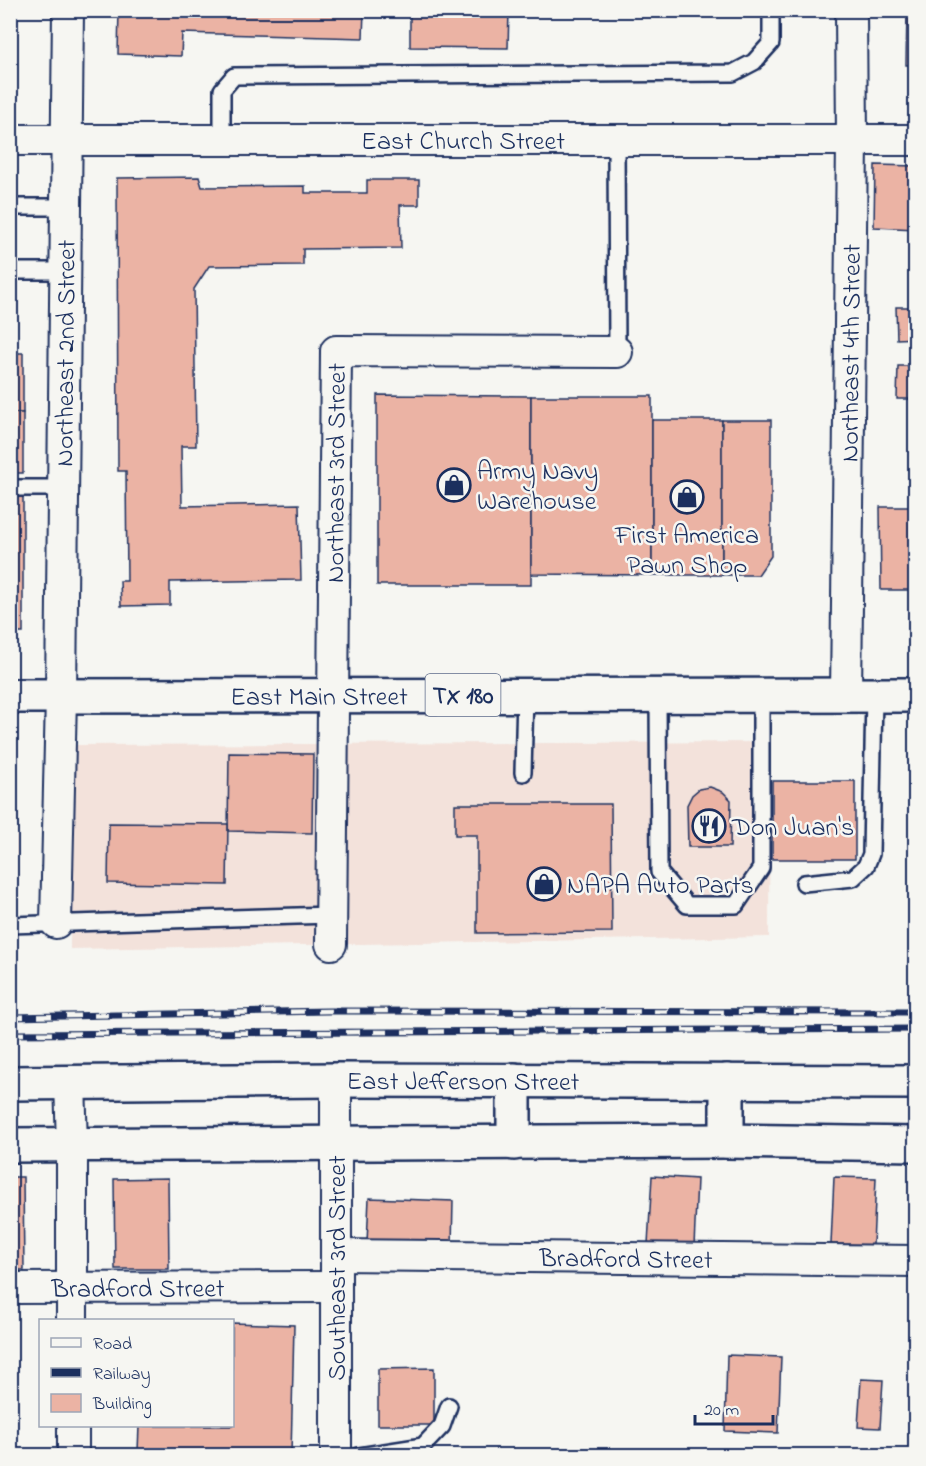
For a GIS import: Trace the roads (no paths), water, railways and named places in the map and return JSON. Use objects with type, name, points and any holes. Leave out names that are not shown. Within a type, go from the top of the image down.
[{"type":"main road","name":"East Main Street","points":[[10,696],[915,694]]},
{"type":"main road","name":"East Jefferson Street","points":[[10,1083],[336,1080],[915,1082]]},
{"type":"main road","points":[[514,1080],[514,1143]]},
{"type":"main road","points":[[726,1081],[727,1141]]},
{"type":"main road","points":[[10,1144],[727,1141],[915,1144]]},
{"type":"street","name":"Northeast 2nd Street","points":[[56,923],[61,696],[68,10]]},
{"type":"street","name":"Northeast 4th Street","points":[[851,10],[860,695]]},
{"type":"street","name":"East Church Street","points":[[10,140],[915,140]]},
{"type":"street","name":"Northeast 3rd Street","points":[[333,696],[336,351],[617,352]]},
{"type":"street","points":[[331,929],[333,696]]},
{"type":"street","name":"Southeast 3rd Street","points":[[336,1080],[336,1455]]},
{"type":"street","points":[[69,1083],[72,1144],[72,1319]]},
{"type":"street","name":"Bradford Street","points":[[336,1255],[915,1261]]},
{"type":"street","name":"Bradford Street","points":[[10,1288],[336,1287]]},
{"type":"street","points":[[73,1427],[73,1455]]},
{"type":"lane","points":[[222,141],[222,90],[234,76],[733,73],[754,62],[771,43],[771,10]]},
{"type":"lane","points":[[616,141],[617,352]]},
{"type":"lane","points":[[10,207],[66,207]]},
{"type":"lane","points":[[10,271],[65,270]]},
{"type":"lane","points":[[10,488],[63,488]]},
{"type":"lane","points":[[523,773],[525,695]]},
{"type":"lane","points":[[658,695],[659,872],[687,905],[736,905],[760,868],[762,695]]},
{"type":"lane","points":[[804,883],[853,878],[866,866],[871,854],[860,695]]},
{"type":"lane","points":[[10,924],[331,929]]},
{"type":"lane","points":[[359,1455],[423,1446],[442,1426],[449,1406]]},
{"type":"railway","points":[[10,1017],[329,1011],[916,1012]]},
{"type":"railway","points":[[10,1034],[916,1029]]},
{"type":"place","name":"Army Navy Warehouse","points":[[454,485]]},
{"type":"place","name":"First America Pawn Shop","points":[[687,497]]},
{"type":"place","name":"Don Juan's","points":[[709,826]]},
{"type":"place","name":"NAPA Auto Parts","points":[[544,884]]}]
